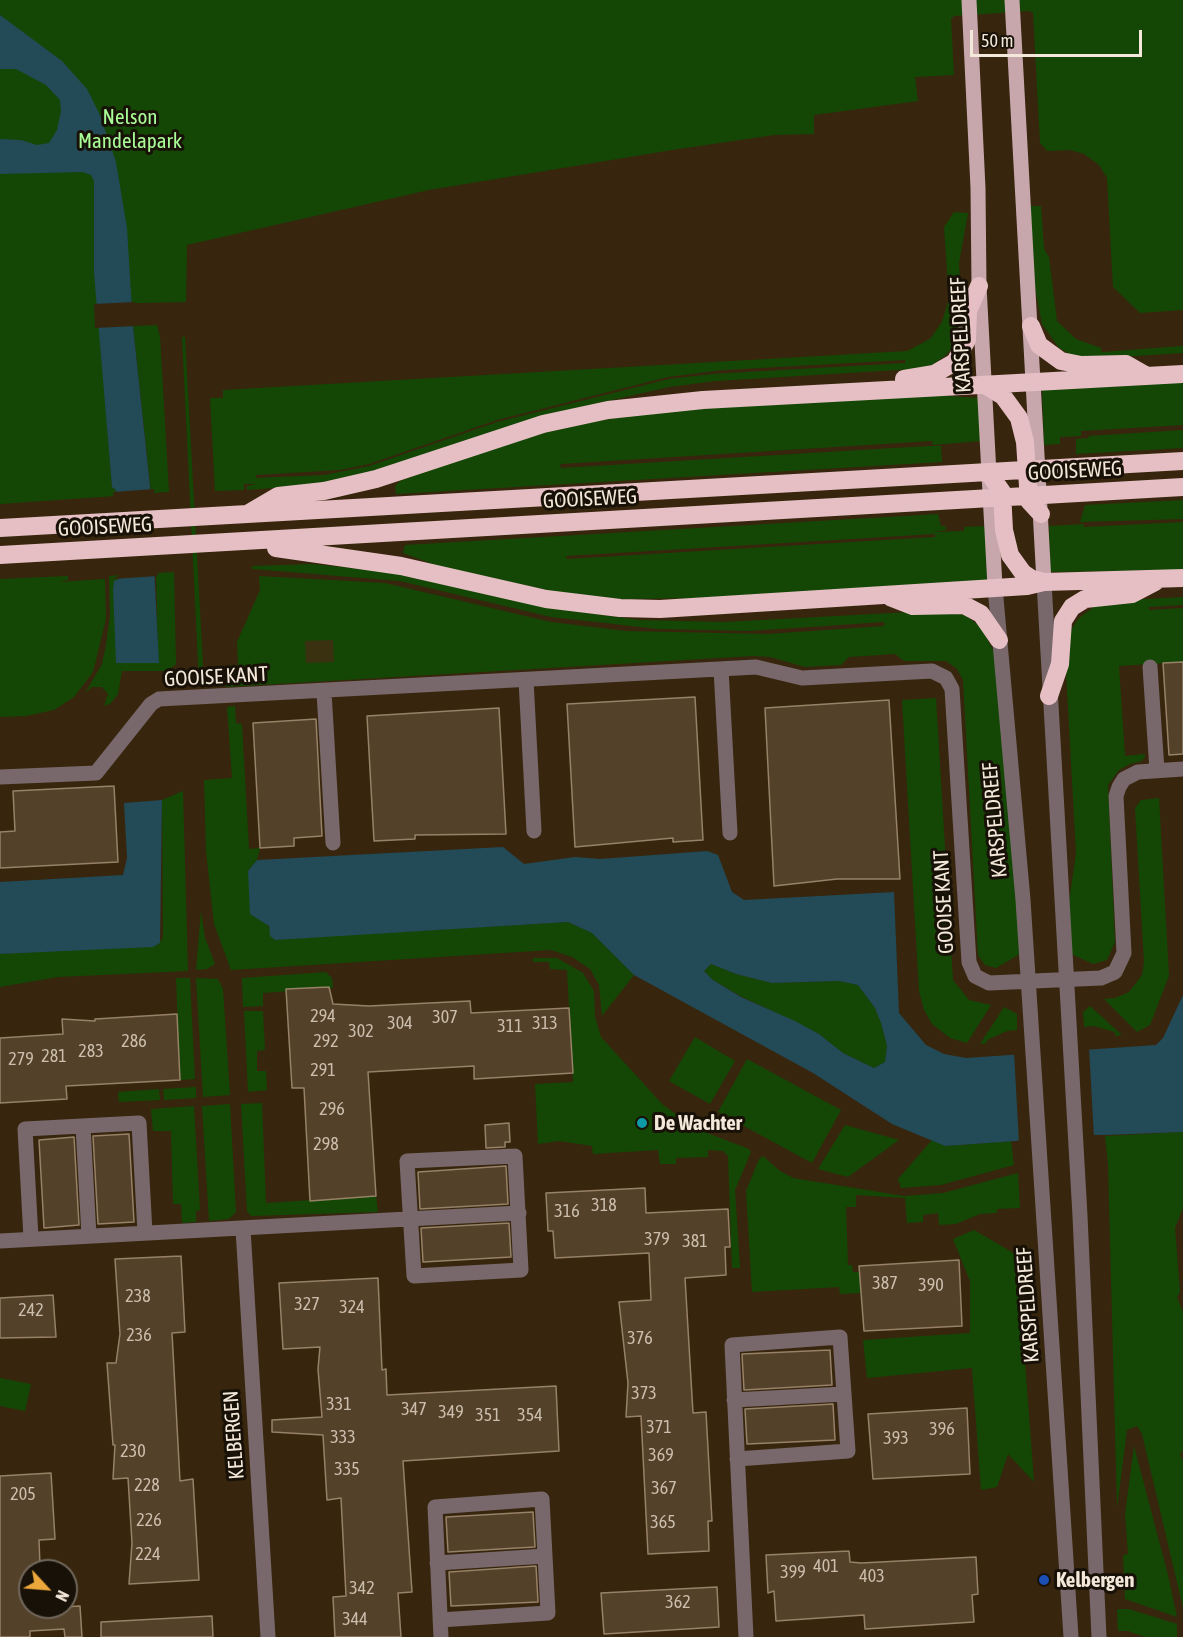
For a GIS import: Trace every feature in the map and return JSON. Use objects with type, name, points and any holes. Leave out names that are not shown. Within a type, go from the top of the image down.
[{"type":"highway","points":[[825,393],[845,381],[916,379],[951,367],[967,340],[968,311],[979,286]]},
{"type":"highway","points":[[1031,326],[1039,345],[1061,361],[1081,365],[1126,364],[1148,376]]},
{"type":"highway","points":[[245,515],[278,496],[324,491],[385,477],[505,435],[575,416],[656,404],[1183,374]]},
{"type":"highway","points":[[985,386],[1003,396],[1019,418],[1025,442],[1029,501],[1041,514]]},
{"type":"highway","name":"GOOISEWEG","points":[[0,528],[1183,461]]},
{"type":"highway","points":[[990,475],[1002,492],[1004,530],[1010,555],[1023,573],[1032,579],[1044,582]]},
{"type":"highway","name":"GOOISEWEG","points":[[0,555],[1183,487]]},
{"type":"highway","points":[[243,542],[401,566],[546,599],[601,607],[660,609],[1044,582],[1183,578]]},
{"type":"highway","points":[[1049,696],[1060,664],[1063,621],[1072,607],[1085,599],[1132,594],[1160,579]]},
{"type":"highway","points":[[884,594],[913,606],[964,605],[991,624],[999,640]]},
{"type":"main road","points":[[1012,6],[1044,582]]},
{"type":"main road","name":"KARSPELDREEF","points":[[970,7],[979,286],[995,587]]},
{"type":"street","points":[[1044,582],[1080,1216],[1099,1637]]},
{"type":"street","name":"KARSPELDREEF","points":[[995,587],[1018,835],[1071,1637]]},
{"type":"street","name":"GOOISE KANT","points":[[0,777],[96,773],[151,704],[159,699],[324,692],[756,667],[802,678],[932,671],[946,678],[953,696],[970,970],[984,982],[1028,982],[1109,976],[1123,960],[1116,796],[1122,782],[1131,774],[1183,768]]},
{"type":"street","points":[[1150,667],[1157,770]]},
{"type":"street","points":[[722,669],[730,833]]},
{"type":"street","points":[[526,680],[534,831]]},
{"type":"street","points":[[324,692],[333,843]]},
{"type":"street","points":[[31,1238],[25,1129],[139,1123],[145,1233]]},
{"type":"street","points":[[83,1126],[89,1236]]},
{"type":"street","points":[[515,1156],[519,1213],[521,1270],[414,1276],[407,1161],[515,1156]]},
{"type":"street","points":[[0,1241],[519,1213]]},
{"type":"street","name":"KELBERGEN","points":[[243,1229],[268,1637]]},
{"type":"street","points":[[737,1459],[848,1451],[840,1337],[732,1345],[734,1400],[746,1637]]},
{"type":"street","points":[[734,1400],[844,1394]]},
{"type":"street","points":[[440,1620],[548,1613],[542,1499],[435,1507],[437,1563],[440,1620],[441,1637]]},
{"type":"street","points":[[437,1563],[545,1556]]},
{"type":"green space","name":"Nelson Mandelapark","points":[[0,0],[1183,0],[1183,310],[1140,313],[1113,287],[1107,178],[1099,165],[1084,154],[1070,150],[1047,151],[1040,143],[1033,13],[1029,11],[954,16],[951,19],[954,75],[915,77],[918,101],[814,115],[814,134],[774,135],[429,190],[187,245],[186,302],[98,304],[112,487],[116,490],[115,496],[0,504]]},
{"type":"green space","points":[[1030,206],[1041,206],[1044,249],[1049,257],[1057,321],[1076,339],[1101,348],[1102,352],[1183,346],[1183,353],[1087,359],[1073,356],[1059,348],[1042,324],[1035,288]]},
{"type":"green space","points":[[954,212],[968,213],[959,263],[962,313],[955,344],[946,355],[932,365],[915,369],[716,381],[669,387],[564,411],[395,467],[313,485],[247,490],[247,486],[257,484],[244,484],[244,490],[215,491],[210,398],[223,398],[223,390],[907,351],[930,339],[942,322],[949,299],[944,227]],"holes":[[[905,360],[905,363],[712,374],[669,379],[497,422],[369,466],[324,475],[256,478],[256,475],[340,470],[369,464],[497,420],[668,377],[723,370]]]},
{"type":"green space","points":[[157,325],[160,336],[169,492],[151,493],[133,326]]},
{"type":"green space","points":[[182,337],[185,337],[204,683],[199,683]]},
{"type":"green space","points":[[1183,380],[1183,425],[1081,431],[1081,436],[1060,437],[1060,444],[1044,445],[1042,390]]},
{"type":"green space","points":[[932,395],[978,398],[981,441],[933,445],[932,441],[560,464],[561,468],[927,446],[941,446],[942,462],[396,494],[395,486],[400,481],[482,451],[570,425],[662,411]]},
{"type":"green space","points":[[1183,430],[1183,448],[1076,454],[1076,439],[1089,438],[1088,436]]},
{"type":"green space","points":[[1183,500],[1183,519],[1080,522],[1085,505]]},
{"type":"green space","points":[[938,514],[941,526],[945,526],[946,530],[933,532],[964,531],[964,527],[986,526],[987,581],[700,598],[622,599],[556,592],[438,566],[403,553],[405,545]],"holes":[[[935,534],[935,537],[567,559],[566,556]]]},
{"type":"green space","points":[[1183,522],[1183,570],[1050,572],[1049,526],[1083,524],[1084,527]]},
{"type":"green space","points":[[311,564],[383,571],[572,611],[640,620],[724,622],[930,611],[965,615],[981,627],[995,654],[1013,844],[1020,954],[996,968],[985,965],[978,955],[963,680],[957,669],[946,661],[904,661],[895,654],[849,657],[841,665],[805,667],[770,657],[753,656],[226,687],[225,666],[238,665],[237,642],[260,590],[259,576],[385,583],[551,622],[626,631],[768,634],[884,626],[884,622],[749,631],[659,629],[551,617],[400,581],[252,569],[252,566]]},
{"type":"green space","points":[[174,572],[176,664],[168,671],[122,671],[118,694],[111,703],[104,706],[108,694],[102,687],[92,687],[85,693],[102,664],[106,645],[110,615],[109,576],[120,575],[120,578],[114,582],[114,601],[154,663],[158,663],[156,573]]},
{"type":"green space","points":[[68,576],[68,580],[58,582],[105,579],[106,619],[93,672],[74,697],[54,710],[26,716],[0,717],[0,579]]},
{"type":"green space","points":[[1183,597],[1183,605],[1149,607],[1149,610],[1183,608],[1183,662],[1119,666],[1125,756],[1145,754],[1145,756],[1142,761],[1119,770],[1108,785],[1115,942],[1107,960],[1093,964],[1071,954],[1068,909],[1076,853],[1065,654],[1071,630],[1079,618],[1095,606],[1112,601]]},
{"type":"green space","points":[[936,698],[953,980],[969,1000],[991,1005],[967,1043],[950,1038],[932,1024],[924,1010],[919,991],[902,700]]},
{"type":"green space","points":[[235,706],[236,723],[242,724],[249,849],[260,848],[257,860],[248,871],[273,939],[568,922],[592,933],[634,975],[602,1016],[599,985],[590,969],[572,957],[551,950],[231,970],[214,924],[206,851],[204,780],[232,778],[227,707]]},
{"type":"green space","points":[[183,791],[188,971],[58,977],[0,987],[0,954],[158,945],[163,937],[162,800]]},
{"type":"green space","points":[[1159,798],[1169,976],[1150,1025],[1137,1032],[1104,999],[1115,998],[1129,992],[1142,975],[1144,962],[1135,808],[1141,800]]},
{"type":"green space","points":[[201,911],[205,938],[215,964],[207,969],[196,970]]},
{"type":"green space","points":[[533,958],[557,958],[583,973],[594,991],[595,1017],[601,1037],[663,1105],[697,1129],[749,1149],[751,1152],[735,1190],[740,1268],[732,1268],[728,1156],[723,1151],[708,1150],[708,1157],[676,1158],[676,1164],[660,1164],[658,1150],[593,1154],[592,1146],[559,1141],[538,1144],[535,1084],[573,1082],[567,970],[550,969],[549,962],[533,962]]},
{"type":"green space","points":[[711,964],[736,974],[772,983],[839,981],[858,985],[875,1008],[881,1023],[887,1046],[885,1063],[874,1068],[843,1053],[819,1034],[742,997],[713,980],[704,971]]},
{"type":"green space","points":[[326,972],[332,978],[333,988],[263,993],[263,1006],[243,1007],[242,978]]},
{"type":"green space","points":[[176,978],[190,978],[195,1079],[180,1080]]},
{"type":"green space","points":[[196,978],[218,979],[223,989],[230,1095],[203,1097]]},
{"type":"green space","points":[[1090,1006],[1122,1035],[1115,1036],[1115,1032],[1094,1026],[1084,1027],[1083,1012]]},
{"type":"green space","points":[[1004,1007],[1017,1014],[1017,1030],[1007,1031],[987,1040],[987,1043],[980,1044]]},
{"type":"green space","points":[[244,1011],[263,1011],[265,1050],[257,1051],[257,1071],[266,1071],[267,1090],[248,1092]]},
{"type":"green space","points":[[695,1037],[735,1061],[710,1104],[669,1081]]},
{"type":"green space","points":[[747,1059],[841,1110],[812,1163],[718,1112]]},
{"type":"green space","points":[[196,1087],[196,1098],[164,1100],[163,1089]]},
{"type":"green space","points":[[159,1089],[160,1100],[119,1102],[118,1092]]},
{"type":"green space","points":[[262,1103],[266,1203],[376,1196],[378,1212],[251,1216],[247,1211],[241,1104]]},
{"type":"green space","points":[[230,1104],[236,1212],[229,1219],[209,1221],[202,1106]]},
{"type":"green space","points":[[194,1106],[200,1210],[196,1211],[196,1222],[182,1223],[181,1204],[173,1204],[171,1131],[153,1131],[151,1109]]},
{"type":"green space","points":[[845,1125],[899,1140],[848,1177],[818,1169]]},
{"type":"green space","points":[[1183,1132],[1183,1208],[1175,1228],[1180,1292],[1177,1297],[1183,1312],[1183,1450],[1180,1455],[1183,1460],[1183,1608],[1142,1434],[1137,1426],[1127,1430],[1117,1508],[1108,1164],[1105,1136]]},
{"type":"green space","points":[[932,1140],[945,1146],[1011,1141],[1014,1165],[941,1185],[901,1188],[898,1179]]},
{"type":"green space","points":[[763,1156],[780,1171],[793,1178],[904,1196],[943,1193],[1018,1173],[1020,1208],[997,1209],[997,1213],[980,1214],[956,1224],[939,1225],[938,1213],[923,1215],[923,1222],[907,1223],[905,1198],[856,1195],[856,1207],[846,1207],[848,1265],[852,1265],[853,1272],[860,1272],[861,1293],[840,1294],[839,1287],[752,1292],[746,1191],[759,1159]]},
{"type":"green space","points":[[974,1230],[1017,1255],[1034,1482],[1008,1454],[997,1487],[981,1490],[972,1368],[867,1378],[863,1340],[970,1333],[970,1281],[953,1239]]},
{"type":"green space","points":[[0,1378],[31,1384],[25,1411],[0,1406]]},
{"type":"green space","points":[[1134,1446],[1177,1617],[1125,1599],[1123,1555],[1128,1554],[1125,1514]]},
{"type":"green space","points":[[1117,1609],[1129,1609],[1177,1624],[1177,1637],[1145,1637],[1128,1631],[1118,1631]]},
{"type":"sand","points":[[333,640],[334,662],[306,663],[305,641]]},
{"type":"water","points":[[0,15],[62,61],[87,89],[100,115],[116,162],[127,228],[133,326],[150,486],[159,663],[116,663],[113,590],[114,581],[121,578],[116,490],[112,487],[94,273],[94,181],[91,175],[83,172],[0,174],[0,139],[21,140],[37,145],[49,143],[57,130],[61,111],[60,100],[46,85],[16,69],[0,69]]},
{"type":"water","points":[[162,800],[160,943],[153,947],[0,954],[0,882],[123,875],[127,858],[124,803]]},
{"type":"water","points":[[503,847],[524,864],[575,857],[600,859],[707,851],[718,855],[732,892],[744,900],[894,892],[899,1013],[926,1045],[944,1054],[966,1058],[1156,1045],[1163,1038],[1183,995],[1183,1132],[1105,1135],[1037,1134],[1016,1141],[945,1146],[892,1124],[813,1073],[634,975],[592,933],[568,922],[275,940],[270,936],[269,926],[250,914],[248,871],[257,860]],"holes":[[[711,964],[736,974],[772,983],[839,981],[858,985],[875,1008],[881,1023],[887,1046],[885,1062],[874,1068],[843,1053],[819,1034],[741,997],[713,980],[704,971]]]},
{"type":"pier","points":[[135,302],[136,326],[95,328],[94,304]]},
{"type":"pier","points":[[154,489],[155,562],[158,576],[112,579],[118,576],[113,492]]},
{"type":"pier","points":[[1089,1048],[1094,1138],[1038,1137],[1019,1143],[1014,1052]]},
{"type":"building","points":[[1183,662],[1183,754],[1169,755],[1163,663]]},
{"type":"building","points":[[695,697],[703,840],[673,842],[673,838],[575,847],[567,704]]},
{"type":"building","points":[[889,700],[900,879],[837,879],[774,886],[765,708]]},
{"type":"building","points":[[499,708],[506,834],[415,835],[415,839],[374,841],[367,716]]},
{"type":"building","points":[[316,719],[322,836],[294,838],[294,846],[260,848],[253,723]]},
{"type":"building","points":[[114,786],[118,862],[0,868],[0,832],[15,831],[13,791]]},
{"type":"building","points":[[329,987],[333,1004],[369,1006],[470,1001],[471,1013],[569,1008],[573,1073],[474,1079],[474,1066],[368,1072],[376,1196],[310,1201],[304,1088],[292,1088],[286,989]]},
{"type":"building","points":[[177,1014],[180,1080],[66,1086],[67,1099],[0,1103],[0,1038],[63,1034],[62,1019],[95,1021],[95,1019]]},
{"type":"building","points":[[509,1123],[510,1142],[505,1142],[505,1147],[486,1148],[485,1125]]},
{"type":"building","points":[[129,1134],[134,1222],[98,1224],[93,1136]]},
{"type":"building","points":[[74,1137],[79,1225],[44,1228],[39,1140]]},
{"type":"building","points":[[506,1166],[508,1204],[420,1209],[418,1172]]},
{"type":"building","points":[[645,1188],[646,1213],[728,1209],[730,1247],[725,1247],[726,1275],[685,1278],[693,1413],[706,1412],[712,1521],[708,1521],[709,1551],[648,1554],[641,1416],[626,1417],[628,1383],[619,1302],[651,1300],[649,1253],[555,1258],[553,1231],[548,1231],[546,1193]]},
{"type":"building","points":[[509,1223],[511,1257],[423,1262],[421,1228]]},
{"type":"building","points":[[181,1256],[185,1332],[172,1333],[180,1481],[193,1479],[199,1580],[129,1584],[132,1543],[128,1478],[113,1479],[115,1445],[113,1445],[107,1363],[116,1363],[120,1334],[115,1259]]},
{"type":"building","points":[[959,1260],[962,1326],[864,1331],[859,1266]]},
{"type":"building","points":[[378,1278],[382,1370],[386,1369],[387,1395],[556,1386],[559,1451],[403,1461],[412,1592],[398,1593],[401,1637],[335,1637],[333,1597],[346,1596],[341,1498],[327,1500],[323,1435],[272,1432],[272,1420],[322,1417],[318,1369],[320,1347],[283,1349],[279,1283]]},
{"type":"building","points":[[53,1295],[56,1337],[0,1338],[0,1298]]},
{"type":"building","points":[[830,1350],[832,1385],[744,1390],[742,1354]]},
{"type":"building","points":[[833,1404],[835,1440],[747,1444],[745,1409]]},
{"type":"building","points":[[967,1408],[970,1474],[873,1479],[868,1414]]},
{"type":"building","points":[[51,1473],[55,1539],[39,1540],[40,1559],[18,1559],[18,1619],[78,1619],[78,1606],[80,1606],[82,1637],[65,1637],[64,1629],[30,1631],[30,1637],[0,1637],[0,1476]]},
{"type":"building","points":[[533,1512],[535,1547],[448,1552],[446,1517]]},
{"type":"building","points":[[849,1551],[850,1562],[861,1563],[976,1557],[978,1594],[972,1595],[974,1622],[865,1629],[864,1615],[776,1621],[774,1591],[768,1593],[766,1555]]},
{"type":"building","points":[[536,1566],[538,1602],[451,1606],[449,1572]]},
{"type":"building","points":[[717,1587],[719,1627],[604,1634],[601,1593]]},
{"type":"building","points":[[212,1616],[213,1637],[101,1637],[101,1622]]},
{"type":"place","name":"De Wachter","points":[[642,1123]]},
{"type":"place","name":"Kelbergen","points":[[1044,1580]]}]
